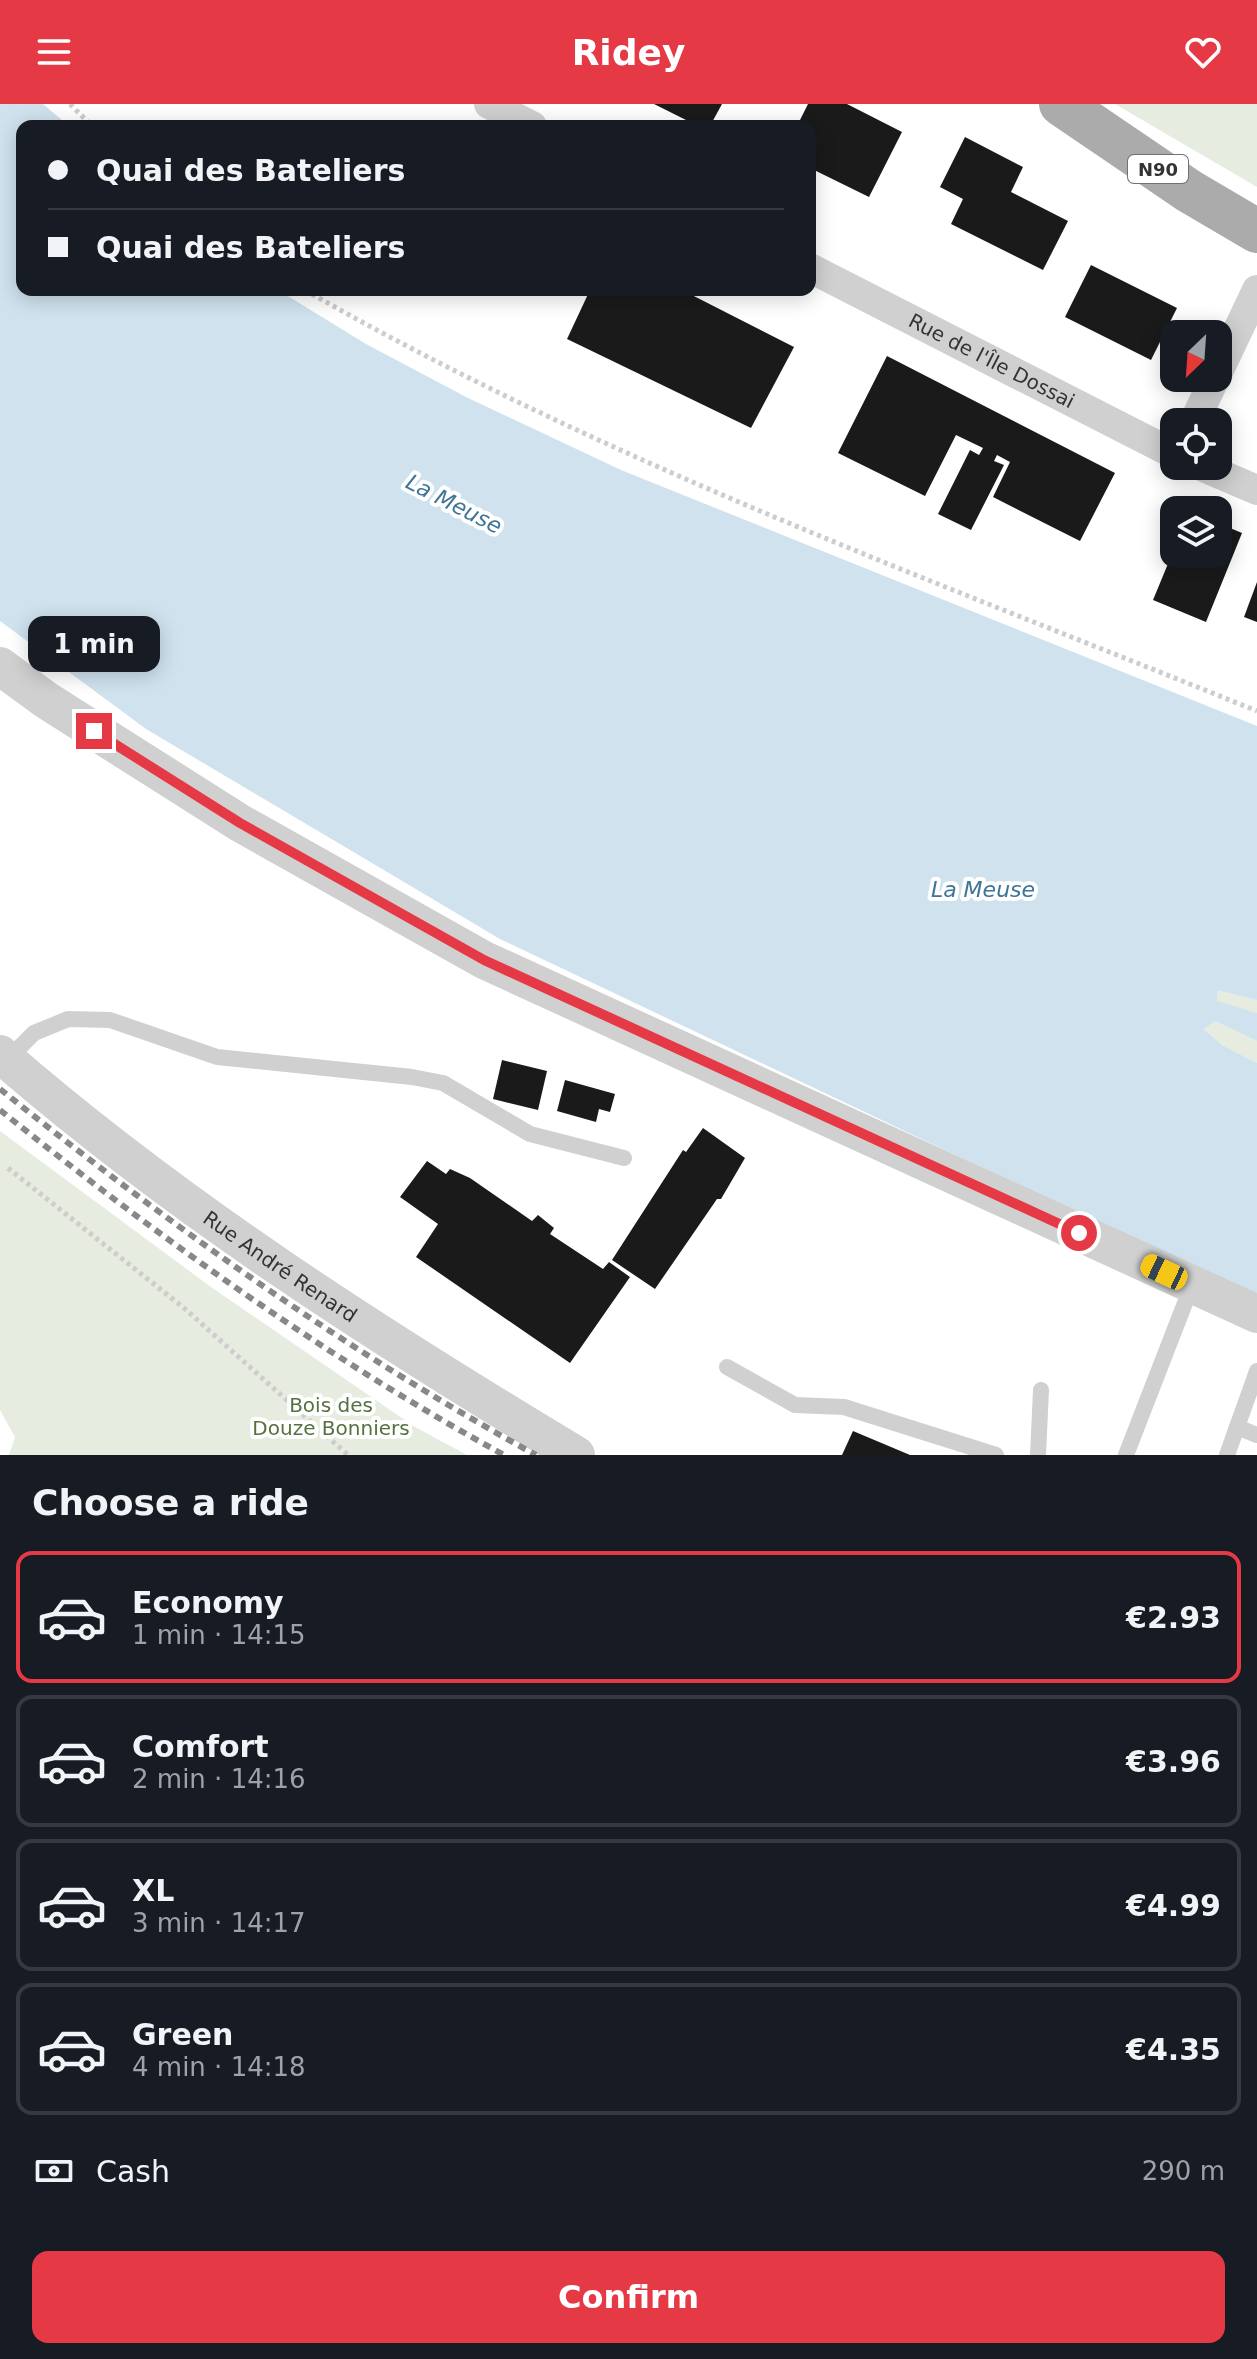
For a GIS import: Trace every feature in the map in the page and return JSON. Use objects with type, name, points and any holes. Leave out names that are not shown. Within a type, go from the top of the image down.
[{"type":"main road","name":"N90","points":[[1061,104],[1189,191],[1257,231]]},
{"type":"street","points":[[489,104],[520,120]]},
{"type":"street","name":"Rue de l'Île Dossai","points":[[816,271],[1160,447]]},
{"type":"street","points":[[1232,343],[1257,290]]},
{"type":"street","points":[[1232,479],[1257,490]]},
{"type":"street","points":[[0,666],[46,700],[240,823],[484,960],[1257,1314]]},
{"type":"street","name":"Rue André Renard","points":[[4,1057],[199,1211],[456,1383],[576,1455]]},
{"type":"lane","points":[[4,1057],[34,1033],[68,1019],[110,1020],[217,1057],[412,1077],[443,1083],[530,1134],[624,1158]]},
{"type":"lane","points":[[1126,1455],[1192,1285]]},
{"type":"lane","points":[[727,1367],[795,1405],[844,1407],[996,1455]]},
{"type":"lane","points":[[1227,1455],[1257,1371]]},
{"type":"lane","points":[[1038,1455],[1041,1390]]},
{"type":"lane","points":[[1237,1427],[1257,1435]]},
{"type":"path","points":[[70,104],[86,120]]},
{"type":"path","points":[[316,296],[429,360],[715,491],[1257,711]]},
{"type":"path","points":[[8,1168],[184,1308],[348,1455]]},
{"type":"green space","points":[[1115,104],[1257,104],[1257,187]]},
{"type":"green space","points":[[1218,989],[1257,1000],[1257,1013],[1217,1002]]},
{"type":"green space","points":[[1215,1021],[1257,1041],[1257,1063],[1222,1045],[1204,1029]]},
{"type":"green space","name":"Bois des Douze Bonniers","points":[[0,1131],[211,1287],[415,1427],[467,1455],[9,1455],[15,1437],[0,1410]]},
{"type":"water","name":"La Meuse","points":[[0,104],[43,104],[62,120],[16,120],[16,296],[288,296],[366,344],[466,397],[621,470],[1257,726],[1257,1000],[1218,990],[1217,1001],[1257,1013],[1257,1041],[1215,1021],[1204,1029],[1222,1045],[1257,1063],[1257,1298],[500,939],[146,729],[0,621]]},
{"type":"building","points":[[654,104],[722,104],[713,120],[686,120]]},
{"type":"building","points":[[808,104],[847,104],[902,132],[869,197],[816,171],[816,120],[800,120]]},
{"type":"building","points":[[965,137],[1023,167],[1011,192],[1068,221],[1043,270],[951,224],[963,199],[940,187]]},
{"type":"building","points":[[1091,265],[1177,308],[1171,320],[1160,320],[1160,342],[1151,360],[1065,317]]},
{"type":"building","points":[[587,296],[694,296],[794,347],[751,428],[567,339]]},
{"type":"building","points":[[887,356],[1115,473],[1080,541],[993,497],[1010,462],[997,455],[994,461],[1004,465],[971,530],[938,514],[970,450],[979,455],[983,448],[956,435],[925,496],[838,453]]},
{"type":"building","points":[[1232,529],[1242,533],[1232,558]]},
{"type":"building","points":[[1166,568],[1228,568],[1206,622],[1153,600]]},
{"type":"building","points":[[1257,582],[1257,622],[1244,617]]},
{"type":"building","points":[[502,1060],[547,1071],[538,1110],[493,1099]]},
{"type":"building","points":[[565,1080],[615,1094],[610,1112],[599,1109],[596,1122],[557,1111]]},
{"type":"building","points":[[703,1128],[745,1158],[721,1199],[717,1199],[655,1289],[612,1260],[683,1150],[686,1152]]},
{"type":"building","points":[[427,1161],[446,1174],[450,1169],[470,1178],[532,1221],[538,1215],[554,1228],[550,1234],[603,1269],[609,1262],[630,1277],[570,1363],[416,1257],[438,1224],[400,1197]]},
{"type":"building","points":[[853,1431],[910,1455],[842,1455]]},
{"type":"railway","points":[[0,1089],[128,1189],[260,1284],[396,1373],[536,1455]]},
{"type":"railway","points":[[0,1110],[120,1204],[244,1293],[372,1378],[504,1455]]},
{"type":"route","points":[[94,731],[240,823],[484,960],[1079,1233]]}]
